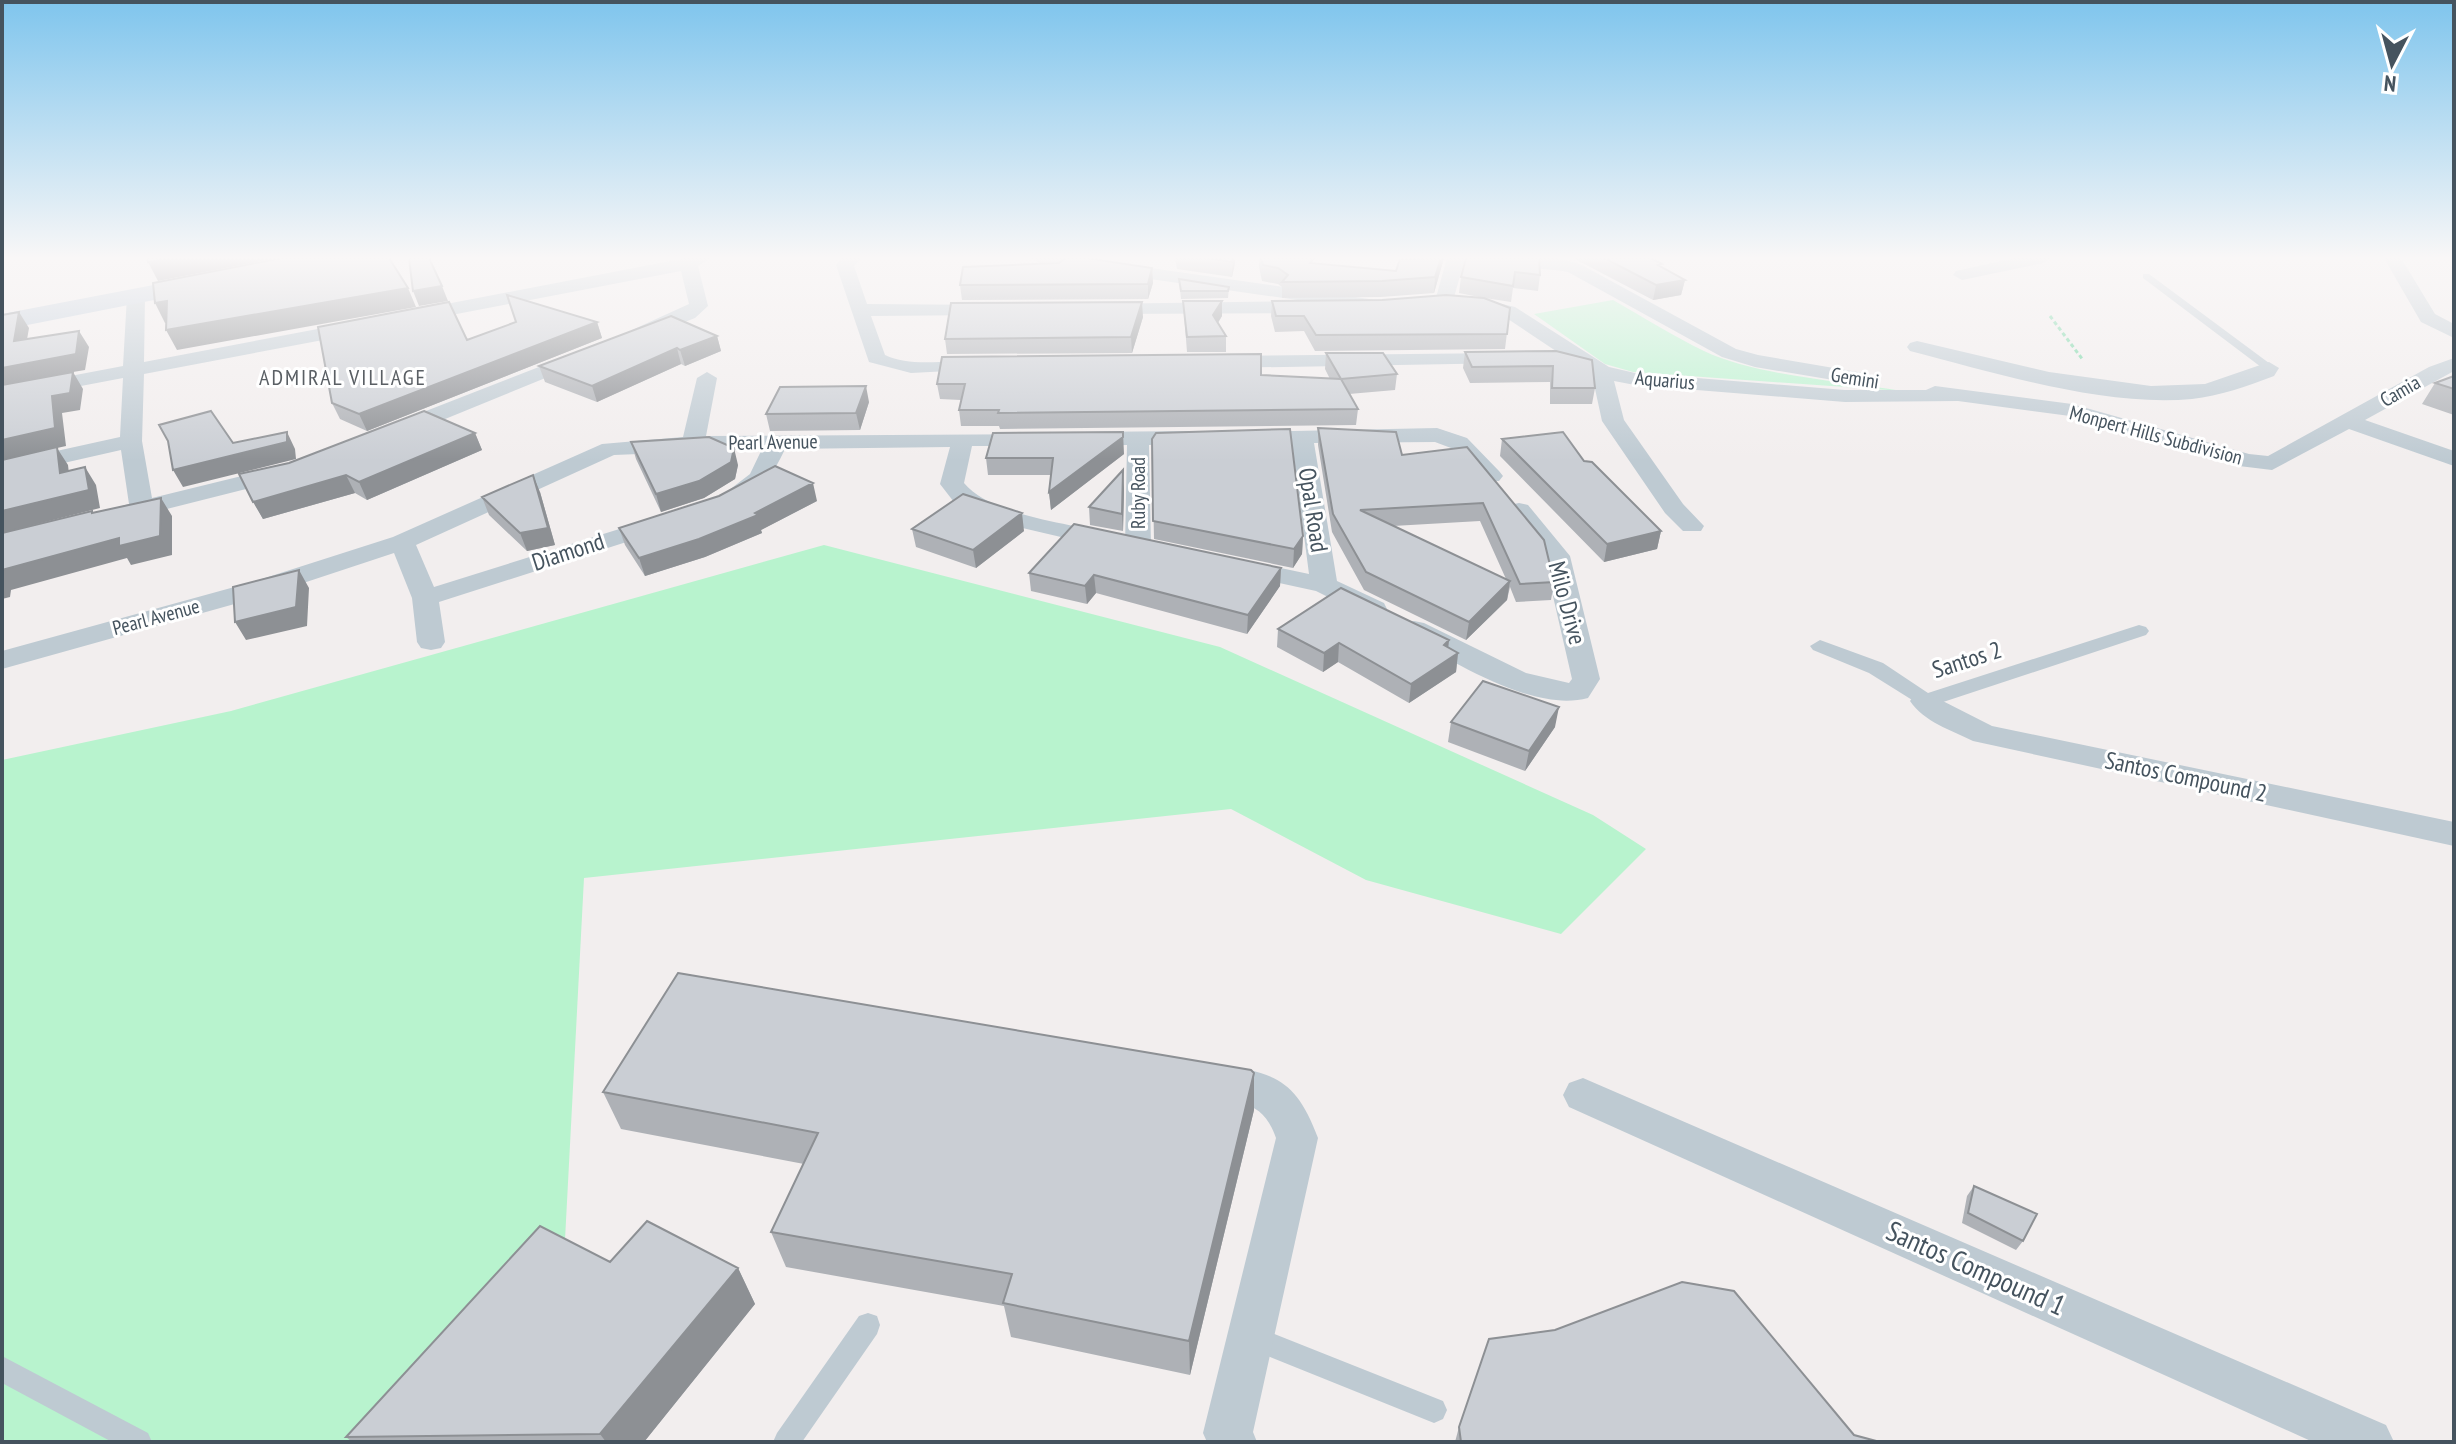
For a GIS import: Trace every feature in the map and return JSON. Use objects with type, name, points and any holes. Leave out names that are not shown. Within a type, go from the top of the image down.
[{"type":"street","points":[[135,325],[131,441],[142,508]]},
{"type":"street","points":[[2,395],[370,325]]},
{"type":"street","points":[[379,437],[659,325]]},
{"type":"street","points":[[866,325],[876,358],[884,364],[993,364]]},
{"type":"street","name":"Aquarius","points":[[1529,325],[1602,372],[1635,379],[1845,396],[1954,396]]},
{"type":"street","name":"Gemini","points":[[1679,325],[1729,353],[1755,361],[1954,396]]},
{"type":"street","points":[[1917,347],[2056,379],[2183,393],[2218,388],[2267,372],[2269,368]]},
{"type":"street","points":[[1199,362],[1578,358]]},
{"type":"street","name":"Camia","points":[[2348,421],[2448,370]]},
{"type":"street","points":[[1602,372],[1613,421],[1674,508],[1692,526]]},
{"type":"street","points":[[693,443],[707,378]]},
{"type":"street","points":[[2056,379],[2072,410]]},
{"type":"street","name":"Monpert Hills Subdivision","points":[[1954,396],[2072,410],[2261,463],[2272,463],[2348,421]]},
{"type":"street","points":[[2348,421],[2454,459]]},
{"type":"street","name":"Pearl Avenue","points":[[2,660],[258,589],[402,542],[588,456],[631,446],[963,439],[1437,435]]},
{"type":"street","name":"Milo Drive","points":[[1324,585],[1533,687],[1557,694],[1578,692],[1586,679],[1557,556],[1474,456],[1459,443],[1437,435]]},
{"type":"street","name":"Opal Road","points":[[1302,436],[1324,585]]},
{"type":"street","points":[[963,439],[952,484],[966,501],[1023,521],[1169,553]]},
{"type":"street","name":"Ruby Road","points":[[1138,439],[1138,547]]},
{"type":"street","points":[[2,470],[131,441]]},
{"type":"street","points":[[714,506],[742,492],[760,478],[777,442]]},
{"type":"street","points":[[100,519],[305,467]]},
{"type":"street","name":"Diamond","points":[[425,598],[685,515]]},
{"type":"street","points":[[402,542],[425,598],[431,642]]},
{"type":"street","points":[[1216,563],[1324,585]]},
{"type":"street","name":"Santos 2","points":[[1820,646],[1876,668],[1925,701],[2139,631]]},
{"type":"street","name":"Santos Compound 2","points":[[1925,701],[1939,713],[1984,734],[2454,834]]},
{"type":"street","points":[[1185,1075],[1263,1089],[1290,1116],[1297,1138],[1228,1433],[1232,1442]]},
{"type":"street","name":"Santos Compound 1","points":[[1583,1095],[2369,1442]]},
{"type":"lane","points":[[2212,325],[2269,368]]},
{"type":"lane","points":[[786,1442],[868,1325]]},
{"type":"lane","points":[[1251,1336],[1434,1410]]},
{"type":"lane","points":[[2,1369],[139,1442]]},
{"type":"path","points":[[2057,325],[2103,386]]},
{"type":"green space","points":[[1550,325],[1658,325],[1704,351],[1749,366],[1800,377],[1902,391],[1633,372],[1605,364]]},
{"type":"green space","points":[[824,545],[1220,647],[1593,815],[1646,849],[1561,934],[1366,880],[1231,809],[584,878],[564,1259],[403,1442],[2,1442],[2,760],[231,711]]},
{"type":"building","points":[[2,325],[17,325],[14,341],[79,331],[76,354],[2,368]]},
{"type":"building","points":[[166,325],[193,325],[166,330]]},
{"type":"building","points":[[460,325],[467,340],[507,325],[588,325],[359,414],[332,403],[318,327]]},
{"type":"building","points":[[646,325],[693,325],[717,336],[680,350],[677,348],[592,386],[539,366]]},
{"type":"building","points":[[947,325],[1135,325],[1131,337],[945,339]]},
{"type":"building","points":[[1186,325],[1219,325],[1226,336],[1187,337]]},
{"type":"building","points":[[1310,325],[1508,325],[1507,334],[1316,335]]},
{"type":"building","points":[[1556,351],[1592,360],[1595,388],[1552,388],[1553,366],[1472,367],[1465,352]]},
{"type":"building","points":[[1326,353],[1383,353],[1397,374],[1341,379]]},
{"type":"building","points":[[1261,354],[1261,375],[1341,379],[1358,409],[998,413],[999,410],[959,410],[965,384],[937,384],[942,357]]},
{"type":"building","points":[[73,372],[70,393],[52,396],[55,428],[2,440],[2,385]]},
{"type":"building","points":[[2454,376],[2454,389],[2435,383]]},
{"type":"building","points":[[866,386],[856,413],[766,414],[780,387]]},
{"type":"building","points":[[211,411],[233,443],[287,432],[287,442],[173,470],[168,441],[159,425]]},
{"type":"building","points":[[424,411],[475,433],[359,482],[346,475],[253,502],[239,474],[289,463]]},
{"type":"building","points":[[1318,428],[1396,432],[1402,455],[1467,447],[1544,540],[1554,582],[1520,584],[1483,503],[1360,510],[1510,581],[1469,622],[1366,572],[1333,514]]},
{"type":"building","points":[[1290,429],[1303,536],[1294,549],[1153,521],[1152,439],[1156,433]]},
{"type":"building","points":[[1123,432],[1123,437],[1049,492],[1053,458],[986,458],[993,433]]},
{"type":"building","points":[[1563,432],[1584,461],[1592,462],[1661,531],[1607,544],[1502,439]]},
{"type":"building","points":[[709,437],[734,448],[731,462],[699,481],[656,494],[631,442]]},
{"type":"building","points":[[57,447],[60,473],[85,467],[89,490],[2,511],[2,460]]},
{"type":"building","points":[[775,466],[813,483],[755,513],[758,515],[699,539],[639,558],[619,528],[719,496]]},
{"type":"building","points":[[1123,470],[1122,514],[1089,507]]},
{"type":"building","points":[[533,475],[548,528],[520,533],[482,497]]},
{"type":"building","points":[[963,494],[1022,513],[973,550],[912,529]]},
{"type":"building","points":[[161,498],[160,536],[119,546],[119,538],[2,570],[2,533]]},
{"type":"building","points":[[1074,524],[1281,568],[1248,615],[1094,575],[1085,586],[1029,573]]},
{"type":"building","points":[[299,570],[296,607],[235,622],[233,587]]},
{"type":"building","points":[[1341,588],[1449,640],[1444,645],[1458,653],[1411,684],[1339,643],[1324,653],[1278,629]]},
{"type":"building","points":[[1483,681],[1559,707],[1529,751],[1451,722]]},
{"type":"building","points":[[678,973],[1251,1070],[1254,1073],[1189,1341],[1003,1303],[1012,1274],[771,1232],[818,1133],[603,1092]]},
{"type":"building","points":[[1974,1186],[2037,1214],[2023,1241],[1968,1213]]},
{"type":"building","points":[[647,1221],[738,1268],[600,1434],[346,1437],[540,1226],[610,1262]]},
{"type":"building","points":[[1682,1282],[1734,1291],[1854,1435],[1880,1442],[1461,1442],[1459,1427],[1489,1339],[1555,1330]]},
{"type":"district","name":"ADMIRAL VILLAGE","points":[[343,377]]}]
